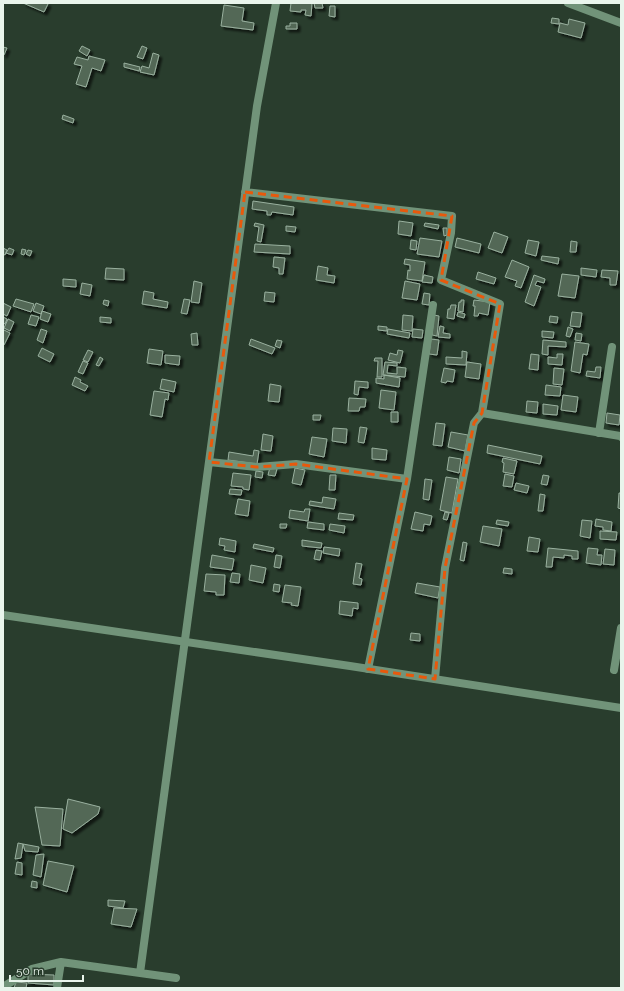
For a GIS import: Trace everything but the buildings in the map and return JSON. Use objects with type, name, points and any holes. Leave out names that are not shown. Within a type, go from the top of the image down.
[{"type":"street","points":[[140,973],[258,95],[276,3]]},
{"type":"street","points":[[568,3],[621,23]]},
{"type":"street","points":[[245,192],[452,216],[451,233],[441,280],[500,304],[482,413],[474,423],[445,568],[435,679]]},
{"type":"street","points":[[368,668],[407,479],[433,305]]},
{"type":"street","points":[[599,433],[612,347]]},
{"type":"street","points":[[482,413],[621,437]]},
{"type":"street","points":[[209,462],[257,467],[296,464],[407,479]]},
{"type":"street","points":[[3,615],[368,668],[621,708]]},
{"type":"street","points":[[614,670],[621,628]]},
{"type":"street","points":[[56,988],[61,962]]},
{"type":"street","points":[[3,987],[32,969],[61,962],[176,978]]},
{"type":"highlighted area","points":[[245,192],[452,216],[441,280],[500,304],[482,413],[474,423],[445,568],[435,679],[368,669],[407,479],[296,464],[257,467],[209,462]]}]
